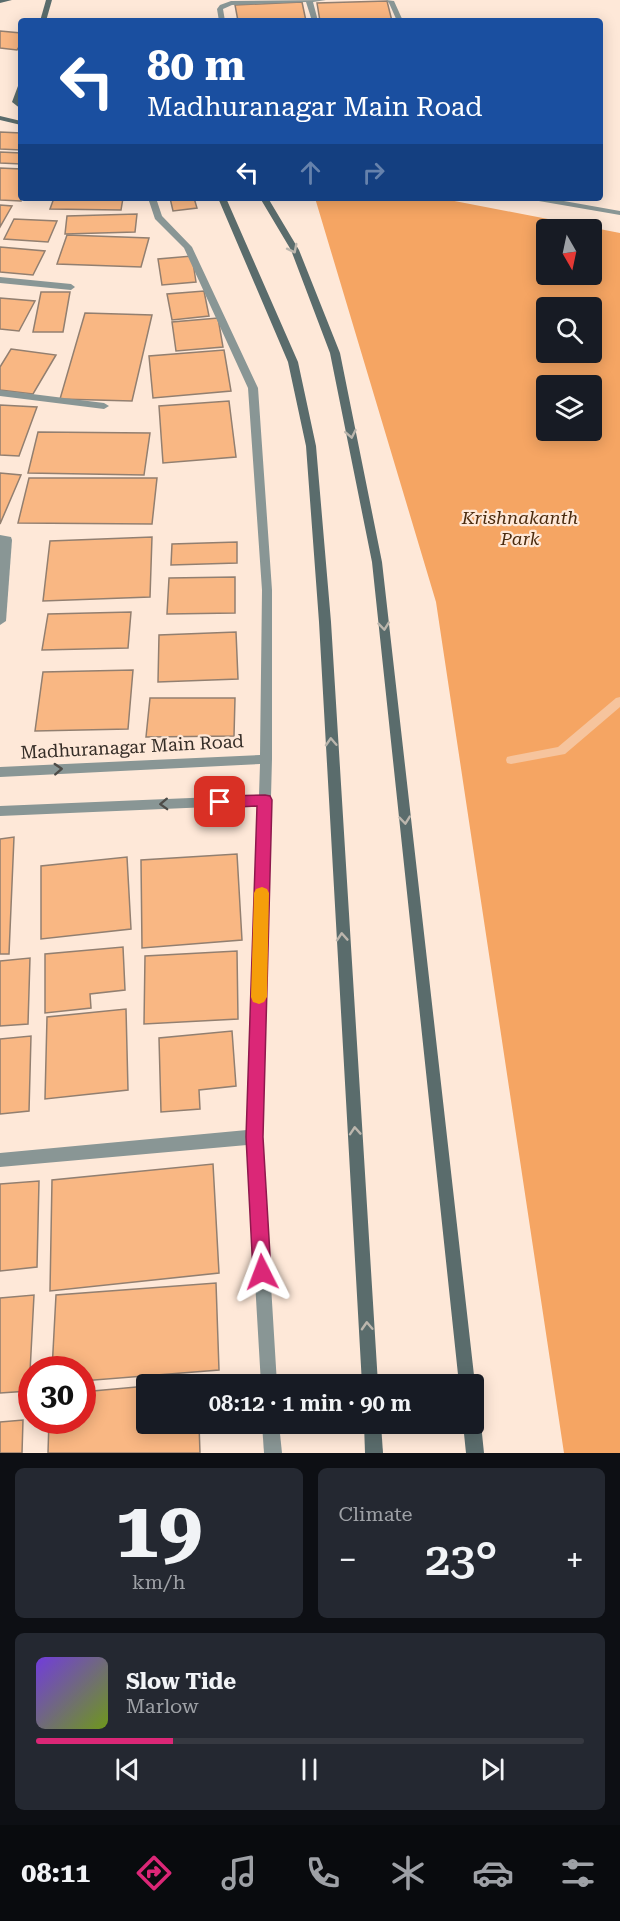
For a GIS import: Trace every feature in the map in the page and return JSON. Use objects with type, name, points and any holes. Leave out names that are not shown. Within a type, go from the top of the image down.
[{"type":"main road","points":[[0,2],[9,0]]},
{"type":"main road","points":[[44,18],[49,0]]},
{"type":"main road","points":[[0,118],[18,122]]},
{"type":"main road","points":[[223,201],[293,362],[311,447],[325,622],[369,1374]]},
{"type":"main road","points":[[266,201],[295,250],[335,353],[377,562],[466,1374]]},
{"type":"main road","points":[[373,1434],[374,1453]]},
{"type":"main road","points":[[472,1434],[475,1453]]},
{"type":"street","points":[[309,0],[314,18]]},
{"type":"street","points":[[222,18],[220,9],[231,3],[323,0]]},
{"type":"street","points":[[389,0],[393,2],[399,18]]},
{"type":"street","points":[[153,201],[158,217],[188,247],[253,388],[267,590],[266,759],[254,1137],[268,1374]]},
{"type":"street","points":[[550,201],[620,213]]},
{"type":"street","points":[[0,280],[71,287]]},
{"type":"street","points":[[0,393],[104,406]]},
{"type":"street","points":[[0,539],[7,540],[0,621]]},
{"type":"street","name":"Madhuranagar Main Road","points":[[0,772],[266,759]]},
{"type":"street","points":[[0,811],[265,800]]},
{"type":"street","points":[[0,1160],[254,1137]]},
{"type":"street","points":[[272,1434],[273,1453]]},
{"type":"green space","name":"Krishnakanth Park","points":[[316,201],[455,201],[548,219],[536,219],[536,285],[602,285],[602,230],[620,233],[620,1453],[564,1453],[436,602]]},
{"type":"building","points":[[387,1],[391,18],[320,18],[317,3]]},
{"type":"building","points":[[302,2],[305,18],[237,18],[235,5]]},
{"type":"building","points":[[0,31],[18,33],[17,50],[0,48]]},
{"type":"building","points":[[0,132],[18,133],[18,150],[0,149]]},
{"type":"building","points":[[0,152],[18,153],[18,164],[0,163]]},
{"type":"building","points":[[0,168],[18,169],[18,201],[0,200]]},
{"type":"building","points":[[53,201],[122,201],[121,210],[50,209]]},
{"type":"building","points":[[171,201],[195,201],[197,208],[173,211]]},
{"type":"building","points":[[0,205],[12,206],[0,227]]},
{"type":"building","points":[[137,214],[135,232],[65,234],[67,216]]},
{"type":"building","points":[[14,219],[57,221],[48,242],[4,239]]},
{"type":"building","points":[[67,235],[149,238],[141,267],[57,264]]},
{"type":"building","points":[[0,247],[45,251],[33,275],[0,272]]},
{"type":"building","points":[[192,256],[196,282],[162,285],[158,259]]},
{"type":"building","points":[[204,291],[209,316],[172,320],[167,294]]},
{"type":"building","points":[[41,292],[70,292],[63,332],[33,332]]},
{"type":"building","points":[[0,298],[35,301],[19,331],[0,329]]},
{"type":"building","points":[[85,313],[152,315],[132,401],[60,399]]},
{"type":"building","points":[[218,318],[223,347],[176,351],[172,322]]},
{"type":"building","points":[[11,349],[56,355],[33,394],[0,390],[0,367]]},
{"type":"building","points":[[224,350],[231,391],[153,398],[149,356]]},
{"type":"building","points":[[229,401],[236,457],[163,463],[159,406]]},
{"type":"building","points":[[0,405],[37,407],[19,456],[0,455]]},
{"type":"building","points":[[38,432],[150,433],[144,475],[28,473]]},
{"type":"building","points":[[0,473],[21,475],[0,524]]},
{"type":"building","points":[[29,478],[157,478],[152,524],[18,523]]},
{"type":"building","points":[[152,537],[150,597],[43,601],[50,541]]},
{"type":"building","points":[[237,542],[237,563],[171,565],[172,544]]},
{"type":"building","points":[[235,577],[235,613],[167,614],[169,578]]},
{"type":"building","points":[[131,612],[128,648],[42,650],[48,614]]},
{"type":"building","points":[[236,632],[238,679],[158,682],[159,635]]},
{"type":"building","points":[[133,670],[128,729],[35,731],[43,672]]},
{"type":"building","points":[[150,698],[235,698],[234,736],[146,737]]},
{"type":"building","points":[[14,837],[9,954],[0,954],[0,839]]},
{"type":"building","points":[[237,854],[242,940],[142,948],[141,860]]},
{"type":"building","points":[[127,857],[131,929],[41,939],[41,866]]},
{"type":"building","points":[[123,947],[125,990],[90,994],[91,1008],[45,1013],[45,954]]},
{"type":"building","points":[[237,951],[238,1019],[144,1024],[145,956]]},
{"type":"building","points":[[30,958],[28,1024],[0,1026],[0,961]]},
{"type":"building","points":[[126,1009],[128,1090],[45,1099],[47,1017]]},
{"type":"building","points":[[232,1031],[236,1086],[199,1090],[200,1109],[161,1112],[159,1038]]},
{"type":"building","points":[[31,1036],[29,1111],[0,1114],[0,1039]]},
{"type":"building","points":[[213,1164],[219,1273],[50,1291],[52,1180]]},
{"type":"building","points":[[39,1181],[37,1267],[0,1271],[0,1184]]},
{"type":"building","points":[[216,1283],[219,1370],[136,1374],[136,1377],[96,1380],[96,1356],[53,1356],[56,1295]]},
{"type":"building","points":[[34,1295],[31,1356],[18,1356],[18,1392],[0,1393],[0,1298]]},
{"type":"building","points":[[136,1387],[136,1434],[199,1434],[200,1453],[48,1453],[49,1434],[96,1434],[96,1391]]},
{"type":"building","points":[[18,1420],[18,1434],[23,1434],[22,1453],[0,1453],[0,1422]]},
{"type":"waterway","points":[[511,760],[561,751],[620,701]]},
{"type":"slow traffic","points":[[259,997],[262,893]]},
{"type":"route","points":[[220,802],[265,800],[254,1137],[262,1272]]}]
